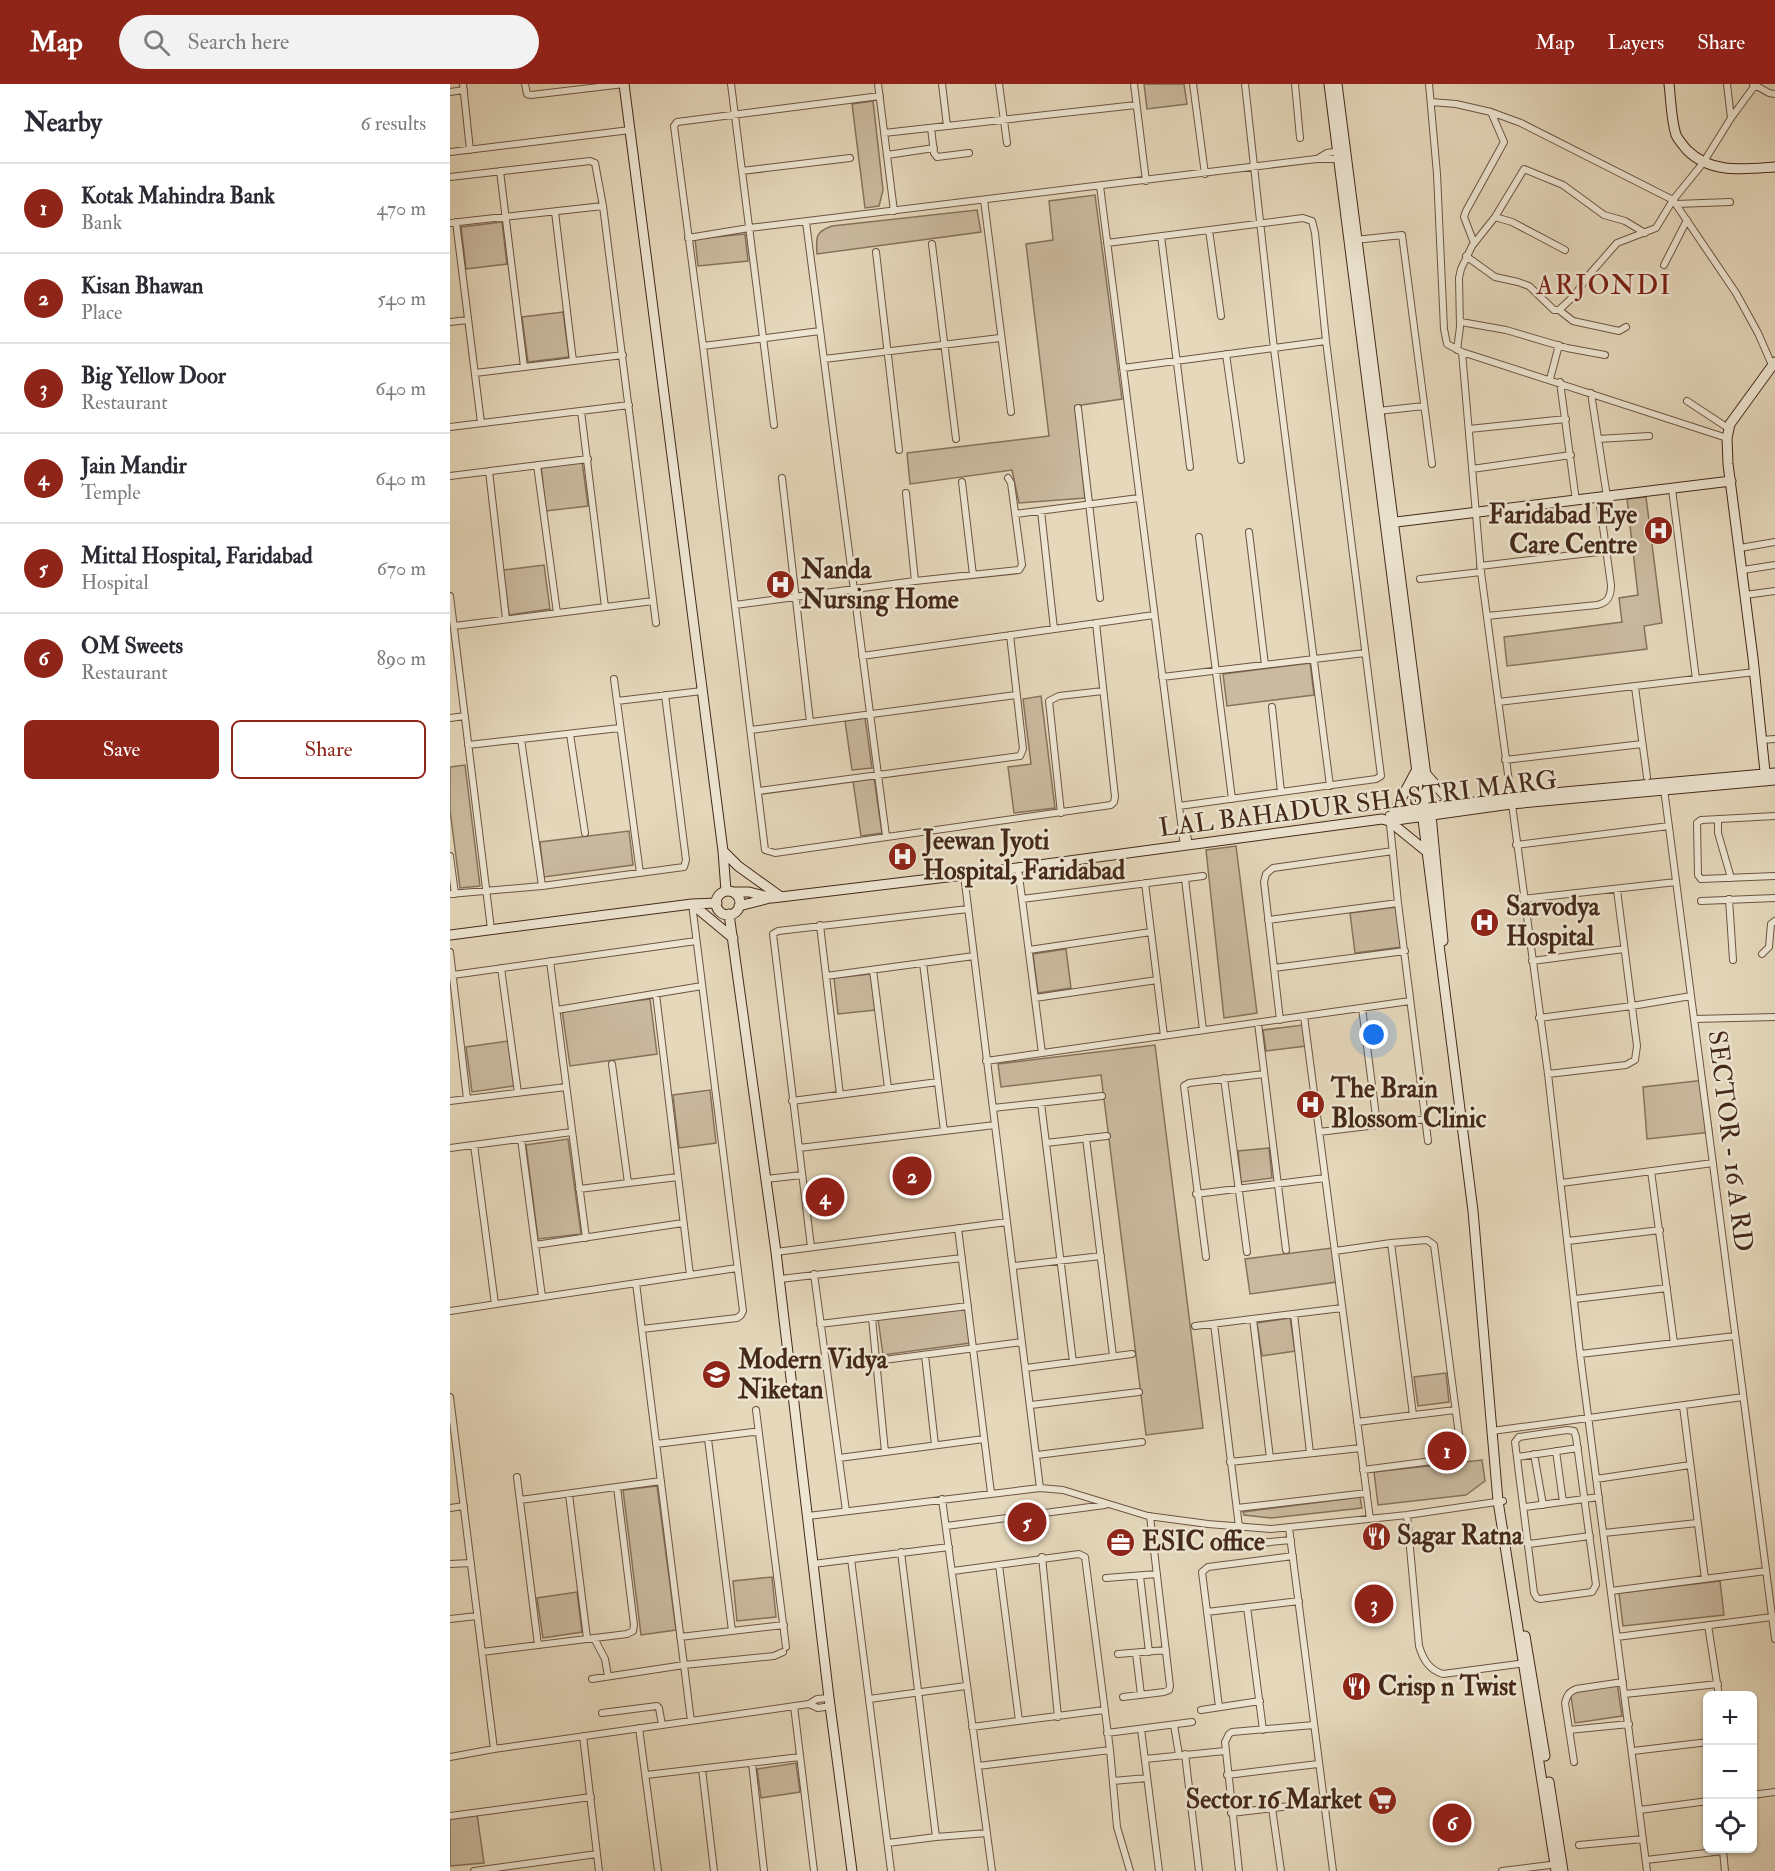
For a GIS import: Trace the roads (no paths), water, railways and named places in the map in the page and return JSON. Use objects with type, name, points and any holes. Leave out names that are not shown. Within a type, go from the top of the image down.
[{"type":"street","points":[[525,84],[528,95],[583,86],[624,84],[729,892]]},
{"type":"street","points":[[731,84],[774,425]]},
{"type":"street","points":[[878,84],[894,211]]},
{"type":"street","points":[[942,84],[948,126]]},
{"type":"street","points":[[999,84],[1006,143]]},
{"type":"street","points":[[1134,84],[1146,181]]},
{"type":"street","points":[[1193,84],[1205,174]]},
{"type":"street","points":[[1245,84],[1274,349],[1330,786]]},
{"type":"street","points":[[1295,84],[1300,138]]},
{"type":"street","points":[[1329,84],[1342,155],[1478,1205],[1494,1431]]},
{"type":"street","points":[[1337,84],[1342,155]]},
{"type":"street","points":[[1429,84],[1447,344],[1459,351],[1591,393],[1728,433]]},
{"type":"street","points":[[1669,84],[1677,138],[1692,155],[1704,163],[1727,168],[1775,167]]},
{"type":"street","points":[[1727,84],[1731,118]]},
{"type":"street","points":[[1559,310],[1574,296],[1617,243],[1656,228],[1704,163],[1754,84],[1775,94]]},
{"type":"street","points":[[450,92],[464,87],[470,150]]},
{"type":"street","points":[[880,96],[677,122],[674,126],[759,791],[764,847],[767,852],[775,853],[1106,807],[1114,802],[1096,623]]},
{"type":"street","points":[[1431,102],[1456,104],[1491,112],[1527,125],[1675,202],[1730,202]]},
{"type":"street","points":[[885,132],[1136,105]]},
{"type":"street","points":[[1474,243],[1464,217],[1504,142],[1491,112]]},
{"type":"street","points":[[931,128],[937,157],[969,153]]},
{"type":"street","points":[[450,152],[630,130]]},
{"type":"street","points":[[887,155],[934,148]]},
{"type":"street","points":[[688,238],[749,228],[1254,168],[1342,155]]},
{"type":"street","points":[[742,171],[850,158]]},
{"type":"street","points":[[450,177],[593,161],[597,165],[656,623]]},
{"type":"street","points":[[1645,233],[1625,221],[1604,215],[1563,185],[1524,169],[1495,217],[1466,256],[1459,278],[1461,322],[1459,351],[1469,429],[1480,569],[1562,1183],[1580,1354],[1641,1810],[1647,1871]]},
{"type":"street","points":[[500,171],[524,367]]},
{"type":"street","points":[[1100,186],[1179,806],[1182,823],[1186,828],[1186,846]]},
{"type":"street","points":[[984,200],[1011,412]]},
{"type":"street","points":[[1675,202],[1736,293],[1774,364],[1728,433],[1731,482],[1755,672],[1761,740],[1770,777]]},
{"type":"street","points":[[481,423],[453,223],[603,206]]},
{"type":"street","points":[[555,212],[573,361]]},
{"type":"street","points":[[1495,217],[1512,222],[1565,250]]},
{"type":"street","points":[[1107,243],[1303,218],[1312,221],[1315,233],[1326,341],[1381,776],[1377,779],[1330,786],[1179,806]]},
{"type":"street","points":[[1664,265],[1687,220]]},
{"type":"street","points":[[806,222],[886,836]]},
{"type":"street","points":[[1209,230],[1221,316]]},
{"type":"street","points":[[1353,241],[1402,235],[1432,464]]},
{"type":"street","points":[[1161,236],[1190,466]]},
{"type":"street","points":[[1353,241],[1378,411],[1382,475]]},
{"type":"street","points":[[932,244],[956,439]]},
{"type":"street","points":[[876,252],[899,450]]},
{"type":"street","points":[[1466,256],[1495,277],[1529,286],[1554,310],[1559,310],[1573,321],[1619,331],[1626,327]]},
{"type":"street","points":[[450,322],[468,320]]},
{"type":"street","points":[[1461,322],[1506,330],[1605,355]]},
{"type":"street","points":[[703,346],[820,331]]},
{"type":"street","points":[[824,359],[1000,338]]},
{"type":"street","points":[[1123,368],[1326,341]]},
{"type":"street","points":[[1550,379],[1559,345]]},
{"type":"street","points":[[1226,354],[1241,460]]},
{"type":"street","points":[[475,373],[622,355]]},
{"type":"street","points":[[1560,382],[1576,501]]},
{"type":"street","points":[[1487,616],[1604,604],[1611,594],[1598,439],[1591,393]]},
{"type":"street","points":[[1687,401],[1728,433]]},
{"type":"street","points":[[450,427],[629,405]]},
{"type":"street","points":[[1378,411],[1424,406]]},
{"type":"street","points":[[1078,408],[1101,598]]},
{"type":"street","points":[[580,411],[588,459],[605,607]]},
{"type":"street","points":[[1469,429],[1566,419]]},
{"type":"street","points":[[1598,439],[1649,436]]},
{"type":"street","points":[[1472,469],[1571,455]]},
{"type":"street","points":[[450,476],[588,459]]},
{"type":"street","points":[[537,465],[556,613]]},
{"type":"street","points":[[489,471],[506,619]]},
{"type":"street","points":[[782,478],[810,722]]},
{"type":"street","points":[[735,605],[915,581],[1016,571],[1021,568],[1011,483],[1008,478]]},
{"type":"street","points":[[962,482],[973,575]]},
{"type":"street","points":[[1389,523],[1731,482]]},
{"type":"street","points":[[1672,489],[1696,679]]},
{"type":"street","points":[[906,493],[915,581]]},
{"type":"street","points":[[1015,513],[1139,498]]},
{"type":"street","points":[[1041,511],[1054,629]]},
{"type":"street","points":[[1249,532],[1265,665]]},
{"type":"street","points":[[1200,537],[1232,799]]},
{"type":"street","points":[[1740,548],[1775,542]]},
{"type":"street","points":[[1420,579],[1607,551]]},
{"type":"street","points":[[1743,570],[1775,565]]},
{"type":"street","points":[[1745,595],[1775,591]]},
{"type":"street","points":[[450,596],[491,929]]},
{"type":"street","points":[[454,626],[653,601]]},
{"type":"street","points":[[862,656],[1154,615]]},
{"type":"street","points":[[759,791],[1020,756],[1023,749],[1010,635]]},
{"type":"street","points":[[1162,677],[1365,653]]},
{"type":"street","points":[[1498,702],[1755,672]]},
{"type":"street","points":[[614,679],[640,873]]},
{"type":"street","points":[[1635,687],[1647,777]]},
{"type":"street","points":[[617,701],[702,691]]},
{"type":"street","points":[[1061,813],[1049,701],[1059,696],[1103,691]]},
{"type":"street","points":[[751,730],[1016,694]]},
{"type":"street","points":[[450,855],[452,894],[542,886],[679,868],[686,864],[665,695]]},
{"type":"street","points":[[1272,707],[1281,792]]},
{"type":"street","points":[[450,718],[465,716]]},
{"type":"street","points":[[468,745],[620,728]]},
{"type":"street","points":[[570,734],[585,833]]},
{"type":"street","points":[[521,739],[542,886]]},
{"type":"street","points":[[1761,740],[1775,739]]},
{"type":"street","points":[[1504,760],[1642,744]]},
{"type":"street","points":[[1421,771],[1453,805]]},
{"type":"street","points":[[1421,771],[1388,817],[1428,1142]]},
{"type":"street","name":"LAL BAHADUR SHASTRI MARG","points":[[729,892],[749,892],[777,897],[1186,846],[1510,801],[1770,777]]},
{"type":"street","name":"SECTOR - 16 A RD","points":[[1664,786],[1775,1638]]},
{"type":"street","points":[[1427,812],[1453,805],[1510,801]]},
{"type":"street","points":[[1427,812],[1426,851],[1473,1211],[1501,1501],[1559,1867],[1502,1871]]},
{"type":"street","points":[[1775,816],[1701,820],[1697,823],[1698,875],[1704,880],[1775,876]]},
{"type":"street","points":[[1388,817],[1426,851]]},
{"type":"street","points":[[1718,819],[1718,833],[1731,878]]},
{"type":"street","points":[[1516,845],[1669,826]]},
{"type":"street","points":[[723,851],[777,897]]},
{"type":"street","points":[[1280,1020],[1264,882],[1266,874],[1273,868],[1393,851]]},
{"type":"street","points":[[1018,868],[1041,1053]]},
{"type":"street","points":[[964,875],[1040,1488]]},
{"type":"street","points":[[1022,899],[1203,876]]},
{"type":"street","points":[[1185,879],[1203,1030]]},
{"type":"street","points":[[1523,899],[1676,882]]},
{"type":"street","points":[[1145,884],[1164,1036]]},
{"type":"street","points":[[1548,1074],[1626,1065],[1633,1062],[1637,1054],[1617,890]]},
{"type":"street","points":[[729,892],[738,897],[739,906],[735,912],[729,914],[722,912],[717,903],[719,896],[729,892]]},
{"type":"street","points":[[739,906],[777,897]]},
{"type":"street","points":[[1701,901],[1775,898]]},
{"type":"street","points":[[1729,899],[1733,960]]},
{"type":"street","points":[[450,935],[692,904],[717,903]]},
{"type":"street","points":[[1268,920],[1398,903]]},
{"type":"street","points":[[692,904],[732,939]]},
{"type":"street","points":[[642,1329],[739,1317],[743,1311],[692,904]]},
{"type":"street","points":[[811,1247],[772,937],[774,932],[968,909]]},
{"type":"street","points":[[729,914],[780,1279],[829,1702],[852,1871]]},
{"type":"street","points":[[1761,954],[1772,947],[1771,924],[1775,921]]},
{"type":"street","points":[[820,925],[840,1095]]},
{"type":"street","points":[[1029,950],[1151,932]]},
{"type":"street","points":[[453,975],[696,941]]},
{"type":"street","points":[[1532,961],[1624,949]]},
{"type":"street","points":[[1274,968],[1405,951]]},
{"type":"street","points":[[450,952],[467,1099]]},
{"type":"street","points":[[826,976],[974,956]]},
{"type":"street","points":[[550,961],[586,1238]]},
{"type":"street","points":[[923,963],[944,1131]]},
{"type":"street","points":[[501,968],[518,1093]]},
{"type":"street","points":[[873,970],[888,1088]]},
{"type":"street","points":[[1035,998],[1157,980]]},
{"type":"street","points":[[557,1010],[702,986]]},
{"type":"street","points":[[656,994],[690,1275]]},
{"type":"street","points":[[1539,1018],[1691,996]]},
{"type":"street","points":[[987,1061],[1410,1001]]},
{"type":"street","points":[[1362,1008],[1377,1124]]},
{"type":"street","points":[[1304,1016],[1370,1519]]},
{"type":"street","points":[[1694,1019],[1775,1017]]},
{"type":"street","points":[[1258,1023],[1286,1250]]},
{"type":"street","points":[[612,1064],[628,1183]]},
{"type":"street","points":[[1206,1257],[1196,1194],[1184,1086],[1189,1083],[1264,1074]]},
{"type":"street","points":[[1224,1078],[1246,1252]]},
{"type":"street","points":[[792,1101],[938,1082]]},
{"type":"street","points":[[450,1101],[567,1087]]},
{"type":"street","points":[[993,1107],[1102,1096]]},
{"type":"street","points":[[1041,1103],[1073,1362]]},
{"type":"street","points":[[1319,1132],[1426,1119]]},
{"type":"street","points":[[799,1148],[995,1125]]},
{"type":"street","points":[[450,1148],[572,1132]]},
{"type":"street","points":[[1046,1143],[1107,1136]]},
{"type":"street","points":[[1086,1138],[1113,1356]]},
{"type":"street","points":[[521,1139],[542,1297]]},
{"type":"street","points":[[474,1145],[495,1304]]},
{"type":"street","points":[[1562,1183],[1713,1163]]},
{"type":"street","points":[[1652,1171],[1674,1343]]},
{"type":"street","points":[[766,1179],[802,1175]]},
{"type":"street","points":[[579,1189],[678,1177]]},
{"type":"street","points":[[1196,1194],[1325,1178]]},
{"type":"street","points":[[776,1252],[1007,1222]]},
{"type":"street","points":[[535,1245],[683,1223]]},
{"type":"street","points":[[958,1228],[991,1493]]},
{"type":"street","points":[[1568,1241],[1660,1230]]},
{"type":"street","points":[[1335,1251],[1427,1240],[1434,1245],[1461,1450],[1458,1457],[1364,1470]]},
{"type":"street","points":[[1391,1243],[1413,1415]]},
{"type":"street","points":[[1013,1266],[1101,1256]]},
{"type":"street","points":[[780,1279],[962,1258]]},
{"type":"street","points":[[450,1311],[737,1268]]},
{"type":"street","points":[[814,1274],[846,1511]]},
{"type":"street","points":[[636,1283],[691,1721]]},
{"type":"street","points":[[1575,1299],[1668,1288]]},
{"type":"street","points":[[820,1324],[968,1306]]},
{"type":"street","points":[[1195,1326],[1342,1308]]},
{"type":"street","points":[[1294,1314],[1310,1453]]},
{"type":"street","points":[[872,1318],[885,1452]]},
{"type":"street","points":[[1253,1319],[1270,1458]]},
{"type":"street","points":[[1214,1324],[1239,1527]]},
{"type":"street","points":[[1580,1354],[1735,1336]]},
{"type":"street","points":[[876,1361],[1022,1342]]},
{"type":"street","points":[[1026,1368],[1132,1354]]},
{"type":"street","points":[[925,1355],[935,1445]]},
{"type":"street","points":[[1031,1405],[1139,1392]]},
{"type":"street","points":[[450,1397],[494,1749]]},
{"type":"street","points":[[1494,1431],[1743,1397]]},
{"type":"street","points":[[1683,1406],[1705,1579]]},
{"type":"street","points":[[592,1679],[684,1665],[774,1656],[784,1649],[784,1625],[756,1410]]},
{"type":"street","points":[[1357,1422],[1455,1410]]},
{"type":"street","points":[[1566,1430],[1574,1431],[1590,1536],[1595,1589],[1592,1592],[1543,1599],[1535,1596],[1517,1457],[1516,1438],[1566,1430]]},
{"type":"street","points":[[656,1444],[759,1433]]},
{"type":"street","points":[[838,1458],[984,1438]]},
{"type":"street","points":[[708,1439],[732,1631]]},
{"type":"street","points":[[1037,1455],[1142,1442]]},
{"type":"street","points":[[1230,1462],[1360,1448]]},
{"type":"street","points":[[1517,1457],[1578,1448]]},
{"type":"street","points":[[1556,1451],[1563,1502]]},
{"type":"street","points":[[1534,1455],[1543,1505]]},
{"type":"street","points":[[1596,1479],[1690,1466]]},
{"type":"street","points":[[517,1477],[538,1645]]},
{"type":"street","points":[[520,1500],[661,1482]]},
{"type":"street","points":[[482,1652],[627,1634],[633,1629],[617,1487]]},
{"type":"street","points":[[808,1516],[1040,1488],[1063,1490],[1150,1516],[1239,1527],[1289,1528],[1407,1515],[1501,1501]]},
{"type":"street","points":[[1237,1508],[1366,1493]]},
{"type":"street","points":[[569,1494],[591,1638],[605,1659],[608,1676]]},
{"type":"street","points":[[1525,1508],[1599,1497]]},
{"type":"street","points":[[942,1499],[992,1871]]},
{"type":"street","points":[[946,1526],[1109,1504]]},
{"type":"street","points":[[450,1508],[464,1506]]},
{"type":"street","points":[[1407,1515],[1419,1646],[1430,1668],[1443,1674],[1526,1663]]},
{"type":"street","points":[[1123,1697],[1169,1690],[1170,1686],[1150,1516]]},
{"type":"street","points":[[1604,1533],[1697,1523]]},
{"type":"street","points":[[1289,1528],[1333,1871]]},
{"type":"street","points":[[1529,1544],[1590,1536]]},
{"type":"street","points":[[1240,1545],[1291,1540]]},
{"type":"street","points":[[813,1564],[949,1546]]},
{"type":"street","points":[[901,1552],[936,1837]]},
{"type":"street","points":[[953,1571],[1042,1557],[1079,1554],[1085,1557],[1110,1750],[1117,1827],[1130,1871]]},
{"type":"street","points":[[1219,1707],[1202,1576],[1204,1569],[1293,1556]]},
{"type":"street","points":[[1042,1557],[1058,1717]]},
{"type":"street","points":[[851,1559],[891,1871]]},
{"type":"street","points":[[450,1564],[471,1563]]},
{"type":"street","points":[[999,1565],[1019,1721]]},
{"type":"street","points":[[1611,1591],[1766,1571]]},
{"type":"street","points":[[1106,1578],[1157,1574]]},
{"type":"street","points":[[1140,1575],[1149,1652]]},
{"type":"street","points":[[1207,1612],[1299,1600]]},
{"type":"street","points":[[1247,1607],[1263,1730]]},
{"type":"street","points":[[450,1619],[477,1616]]},
{"type":"street","points":[[1617,1636],[1772,1617]]},
{"type":"street","points":[[680,1637],[784,1625]]},
{"type":"street","points":[[1708,1625],[1719,1691]]},
{"type":"street","points":[[1118,1654],[1166,1650]]},
{"type":"street","points":[[1136,1653],[1141,1695]]},
{"type":"street","points":[[1574,1762],[1565,1703],[1569,1692],[1623,1682]]},
{"type":"street","points":[[1625,1694],[1718,1684]]},
{"type":"street","points":[[869,1699],[966,1686]]},
{"type":"street","points":[[1201,1710],[1260,1701]]},
{"type":"street","points":[[450,1757],[809,1704],[818,1708],[829,1702]]},
{"type":"street","points":[[602,1713],[657,1706],[662,1725]]},
{"type":"street","points":[[794,1706],[814,1871]]},
{"type":"street","points":[[972,1727],[1104,1710]]},
{"type":"street","points":[[1107,1733],[1192,1722]]},
{"type":"street","points":[[1569,1730],[1629,1724]]},
{"type":"street","points":[[1174,1725],[1182,1755],[1199,1871]]},
{"type":"street","points":[[1239,1871],[1227,1775],[1226,1738],[1233,1732],[1314,1725]]},
{"type":"street","points":[[639,1728],[658,1871]]},
{"type":"street","points":[[1141,1729],[1159,1871]]},
{"type":"street","points":[[583,1736],[599,1871]]},
{"type":"street","points":[[1633,1751],[1703,1742]]},
{"type":"street","points":[[978,1766],[1110,1750]]},
{"type":"street","points":[[1145,1759],[1225,1751]]},
{"type":"street","points":[[646,1775],[800,1757]]},
{"type":"street","points":[[752,1763],[764,1871]]},
{"type":"street","points":[[1227,1775],[1318,1764]]},
{"type":"street","points":[[702,1769],[714,1871]]},
{"type":"street","points":[[1113,1781],[1147,1778]]},
{"type":"street","points":[[1757,1794],[1775,1792]]},
{"type":"street","points":[[450,1816],[591,1797]]},
{"type":"street","points":[[1231,1813],[1324,1802]]},
{"type":"street","points":[[1641,1810],[1703,1802]]},
{"type":"street","points":[[1272,1808],[1281,1871]]},
{"type":"street","points":[[888,1843],[987,1833]]},
{"type":"street","points":[[1579,1845],[1643,1839]]},
{"type":"street","points":[[1646,1860],[1723,1851],[1725,1871]]},
{"type":"street","points":[[474,1871],[597,1854]]},
{"type":"place","name":"Faridabad Eye Care Centre","points":[[1658,530]]},
{"type":"place","name":"Nanda Nursing Home","points":[[780,585]]},
{"type":"place","name":"Jeewan Jyoti Hospital, Faridabad","points":[[902,856]]},
{"type":"place","name":"Sarvodya Hospital","points":[[1485,922]]},
{"type":"place","name":"The Brain Blossom Clinic","points":[[1310,1104]]},
{"type":"place","name":"Kisan Bhawan","points":[[912,1176]]},
{"type":"place","name":"Jain Mandir","points":[[825,1197]]},
{"type":"place","name":"Modern Vidya Niketan","points":[[717,1375]]},
{"type":"place","name":"Kotak Mahindra Bank","points":[[1447,1451]]},
{"type":"place","name":"Mittal Hospital, Faridabad","points":[[1027,1522]]},
{"type":"place","name":"Sagar Ratna","points":[[1376,1536]]},
{"type":"place","name":"ESIC office","points":[[1121,1542]]},
{"type":"place","name":"Big Yellow Door","points":[[1374,1604]]},
{"type":"place","name":"Crisp n Twist","points":[[1357,1687]]},
{"type":"place","name":"Sector 16 Market","points":[[1383,1800]]},
{"type":"place","name":"OM Sweets","points":[[1452,1823]]},
{"type":"district","name":"ARJONDI","points":[[1604,285]]}]
